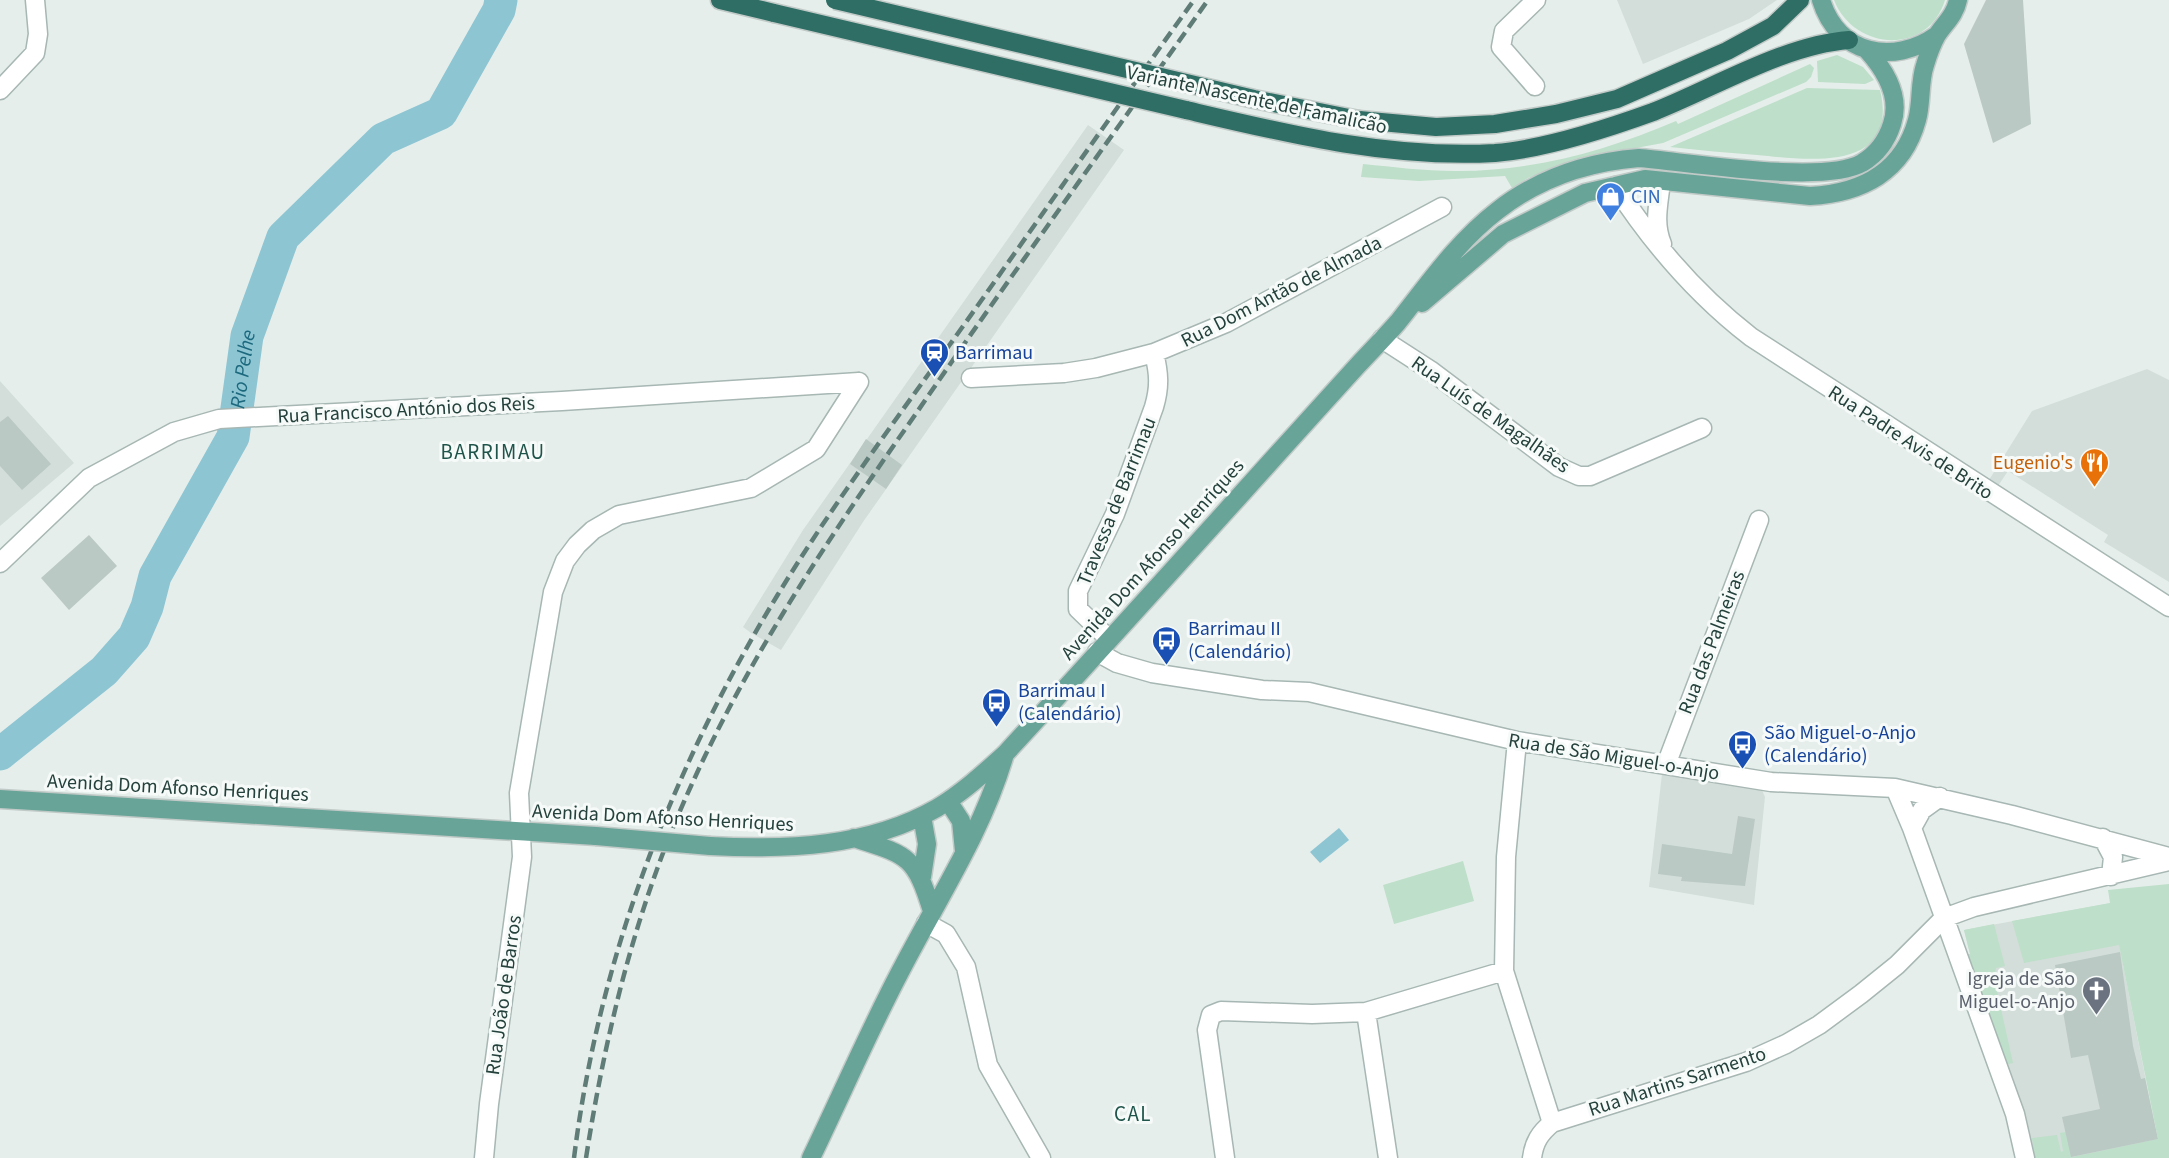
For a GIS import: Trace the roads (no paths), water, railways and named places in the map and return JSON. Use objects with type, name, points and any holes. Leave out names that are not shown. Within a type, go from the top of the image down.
[{"type":"highway","name":"Variante Nascente de Famalicão","points":[[720,0],[1353,147],[1427,154],[1497,153],[1595,132],[1654,111],[1807,47],[1849,40]]},
{"type":"highway","name":"Variante Nascente de Famalicão","points":[[835,0],[1254,99],[1359,120],[1437,127],[1495,124],[1556,114],[1617,99],[1668,79],[1759,34],[1786,16],[1800,0]]},
{"type":"main road","name":"Avenida Dom Afonso Henriques","points":[[1821,0],[1828,17],[1849,40],[1867,50],[1886,53],[1905,52],[1938,35]]},
{"type":"main road","name":"Avenida Dom Afonso Henriques","points":[[1397,323],[1503,234],[1585,193],[1653,180],[1810,196],[1834,195],[1873,182],[1896,163],[1909,143],[1918,118],[1924,67],[1938,35],[1950,20],[1958,0]]},
{"type":"main road","name":"Avenida Dom Afonso Henriques","points":[[0,799],[522,831],[761,849],[806,846],[854,838],[899,826],[948,801],[1005,754],[1397,323],[1470,233],[1522,193],[1584,166],[1639,158],[1804,173],[1844,169],[1861,163],[1879,149],[1889,132],[1895,114],[1894,100],[1885,74],[1867,50]]},
{"type":"main road","points":[[1639,158],[1653,180]]},
{"type":"main road","points":[[812,1158],[899,974],[964,853],[996,787],[1005,754]]},
{"type":"main road","points":[[948,801],[961,821],[964,853]]},
{"type":"main road","points":[[922,816],[927,844],[922,878],[929,917]]},
{"type":"main road","points":[[854,838],[902,856],[910,861],[922,878]]},
{"type":"street","points":[[0,90],[35,53],[38,34],[35,0]]},
{"type":"street","points":[[1535,86],[1502,48],[1504,31],[1536,0]]},
{"type":"street","name":"Rua Padre Avis de Brito","points":[[1653,180],[1658,233],[1668,256]]},
{"type":"street","name":"Rua Padre Avis de Brito","points":[[1615,186],[1668,256],[1719,311],[1767,349],[2169,607]]},
{"type":"street","name":"Rua Dom Antão de Almada","points":[[971,378],[1064,373],[1096,368],[1154,352],[1226,322],[1442,207]]},
{"type":"street","name":"Rua Luís de Magalhães","points":[[1382,339],[1430,370],[1559,467],[1580,476],[1602,472],[1702,428]]},
{"type":"street","name":"Travessa de Barrimau","points":[[1103,646],[1078,609],[1078,591],[1114,514],[1154,407],[1159,390],[1159,372],[1154,352]]},
{"type":"street","name":"Rua Francisco António dos Reis","points":[[0,563],[90,478],[174,432],[219,419],[562,401],[859,382]]},
{"type":"street","name":"Rua João de Barros","points":[[484,1158],[489,1104],[522,857],[519,793],[553,592],[565,561],[577,545],[593,530],[619,515],[751,488],[816,449],[859,382]]},
{"type":"street","name":"Rua das Palmeiras","points":[[1666,765],[1759,520]]},
{"type":"street","name":"Rua de São Miguel-o-Anjo","points":[[1103,646],[1117,663],[1152,673],[1262,690],[1320,694],[1517,741],[1771,782],[1895,788],[2103,838],[2169,859]]},
{"type":"street","points":[[1517,741],[1504,890],[1504,971],[1552,1122],[1541,1132],[1534,1146],[1532,1158]]},
{"type":"street","points":[[1895,788],[1912,828],[2015,1114],[2025,1158]]},
{"type":"street","points":[[1912,828],[1922,810],[1940,798]]},
{"type":"street","points":[[2103,838],[2113,857],[2111,876]]},
{"type":"street","points":[[1944,918],[1974,907],[2111,876],[2169,859]]},
{"type":"street","points":[[929,917],[946,934],[966,967],[988,1065],[1041,1158]]},
{"type":"street","name":"Rua Martins Sarmento","points":[[1552,1122],[1746,1062],[1786,1044],[1819,1025],[1861,994],[1897,965],[1944,918]]},
{"type":"street","points":[[1226,1158],[1207,1030],[1210,1015],[1221,1011],[1312,1014],[1365,1012],[1504,971]]},
{"type":"street","points":[[1365,1012],[1388,1158]]},
{"type":"water","points":[[1339,828],[1349,840],[1320,863],[1310,852]]},
{"type":"waterway","name":"Rio Pelhe","points":[[0,754],[104,671],[134,637],[147,607],[155,576],[233,437],[247,336],[283,237],[383,139],[441,113],[499,10],[501,0]]},
{"type":"railway","points":[[574,1158],[586,1083],[602,1009],[622,935],[675,793],[742,657],[780,591],[847,488],[1194,0]]},
{"type":"railway","points":[[586,1158],[603,1062],[639,922],[691,786],[740,688],[794,595],[853,505],[1208,0]]},
{"type":"place","name":"CIN","points":[[1610,222]]},
{"type":"place","name":"Barrimau","points":[[934,378]]},
{"type":"place","name":"Eugenio's","points":[[2094,488]]},
{"type":"place","name":"Barrimau II (Calendário)","points":[[1167,666]]},
{"type":"place","name":"Barrimau I (Calendário)","points":[[997,728]]},
{"type":"place","name":"São Miguel-o-Anjo (Calendário)","points":[[1743,770]]},
{"type":"place","name":"Igreja de São Miguel-o-Anjo","points":[[2096,1016]]},
{"type":"district","name":"BARRIMAU","points":[[493,452]]},
{"type":"district","name":"CAL","points":[[1133,1114]]}]
